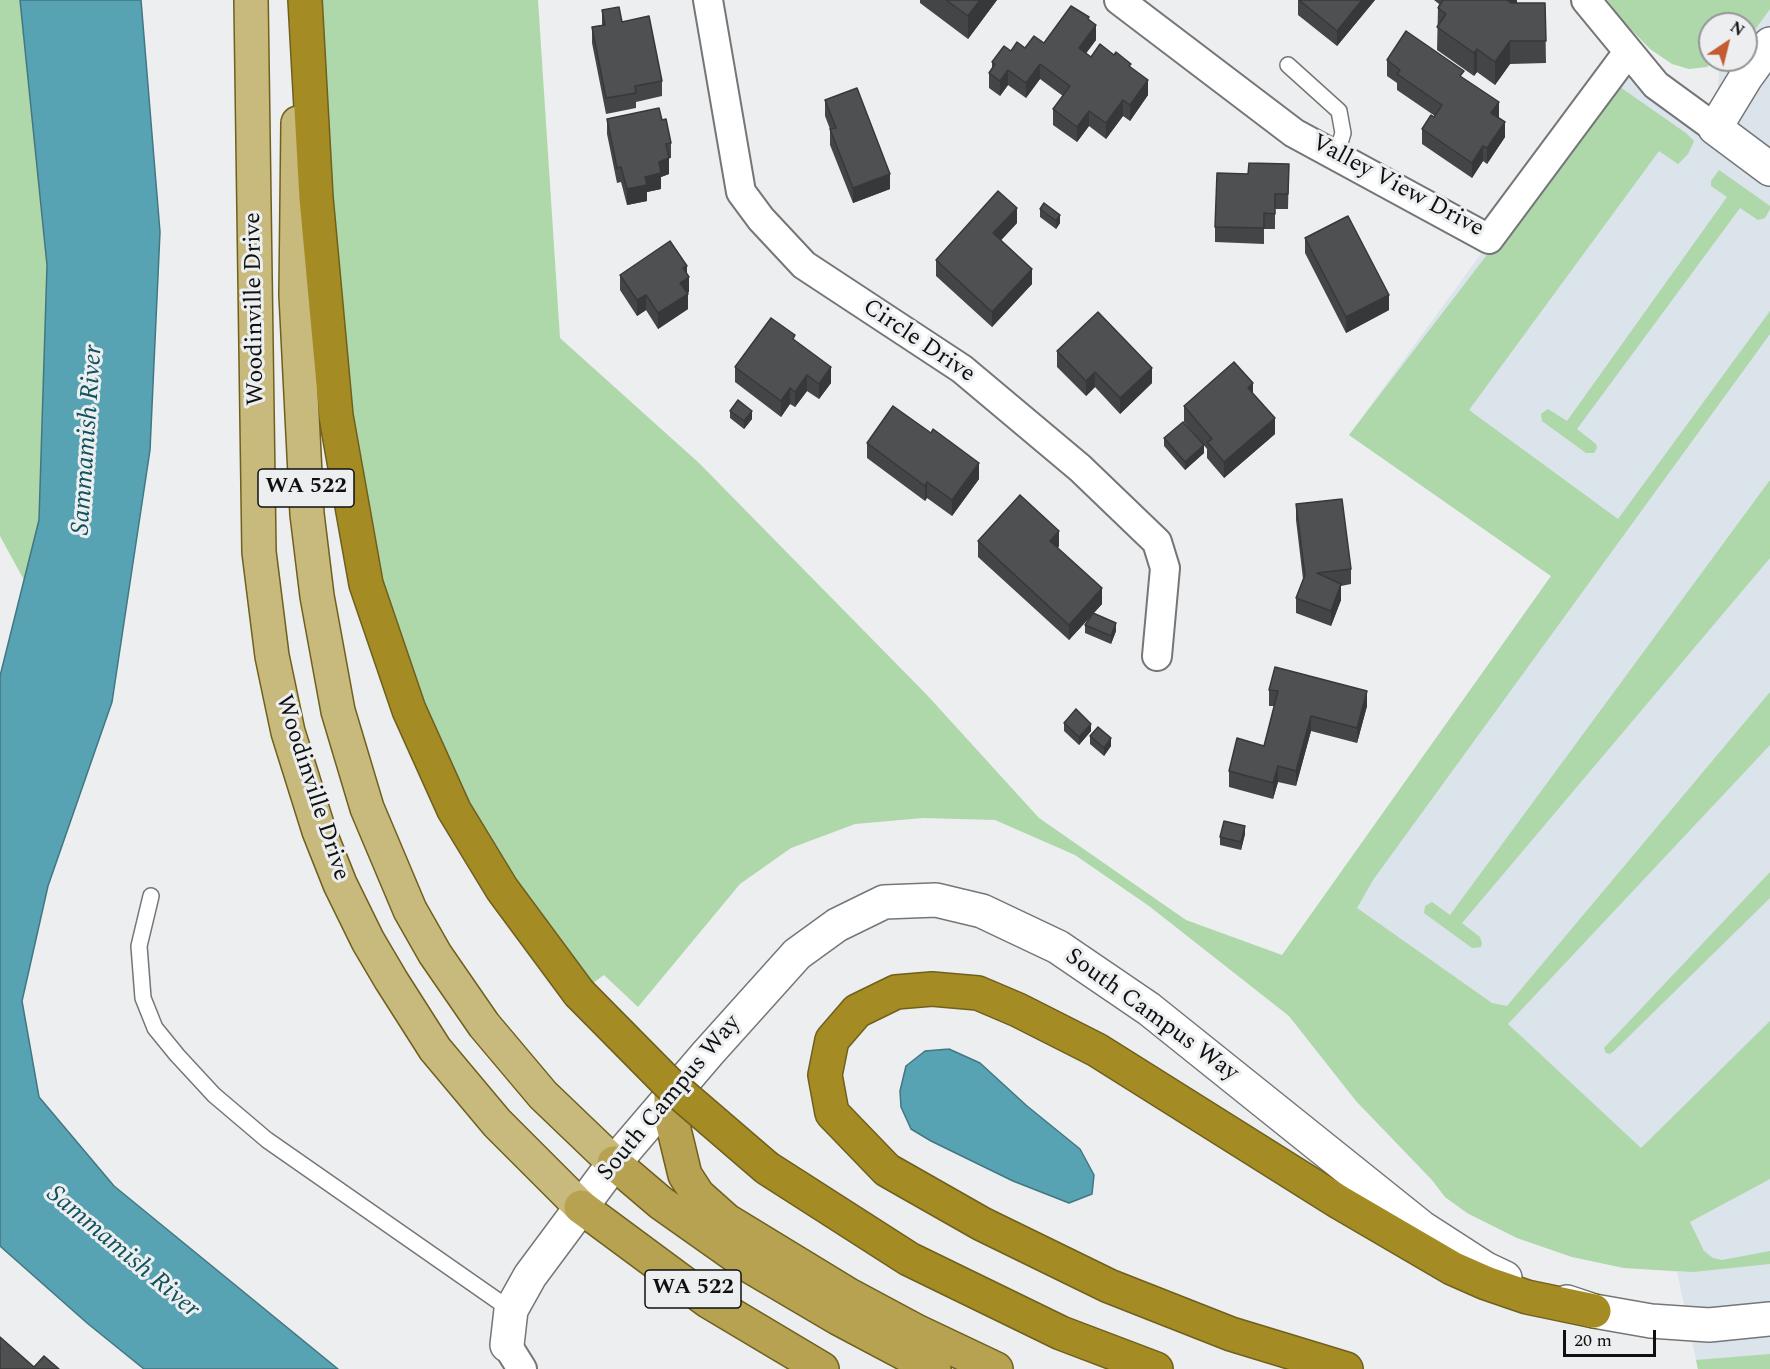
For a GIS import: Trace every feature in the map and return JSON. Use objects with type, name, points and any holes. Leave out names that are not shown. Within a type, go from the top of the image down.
[{"type":"highway","points":[[303,0],[316,198],[336,416],[366,584],[409,710],[454,810],[502,889],[579,993],[667,1082],[767,1168],[909,1259],[1061,1333],[1156,1369]]},
{"type":"highway","points":[[1347,1369],[1231,1334],[1109,1286],[982,1224],[887,1170],[832,1113],[825,1076],[832,1040],[856,1011],[896,992],[932,989],[978,993],[1018,1010],[1097,1050],[1339,1202],[1452,1268],[1527,1297],[1594,1311]]},
{"type":"highway","points":[[671,1096],[671,1117],[685,1175],[698,1195],[726,1220],[849,1295],[918,1332],[996,1369]]},
{"type":"highway","name":"WA 522","points":[[614,1163],[661,1203],[753,1268],[838,1318],[934,1369]]},
{"type":"highway","name":"WA 522","points":[[581,1207],[708,1301],[822,1369]]},
{"type":"main road","name":"Woodinville Drive","points":[[251,0],[259,552],[272,656],[288,732],[319,831],[340,884],[368,941],[391,980],[435,1049],[490,1115],[581,1207]]},
{"type":"main road","name":"Woodinville Drive","points":[[303,0],[297,318],[307,514],[317,596],[338,711],[367,808],[410,910],[435,954],[484,1025],[543,1095],[614,1163]]},
{"type":"street","name":"Circle Drive","points":[[708,0],[741,192],[761,219],[804,265],[962,369],[1080,468],[1157,542],[1165,568],[1157,656]]},
{"type":"street","name":"Valley View Drive","points":[[1119,0],[1294,134],[1489,238],[1628,52]]},
{"type":"street","points":[[1586,0],[1656,85],[1770,169]]},
{"type":"street","points":[[1715,128],[1746,77],[1770,44]]},
{"type":"street","name":"South Campus Way","points":[[515,1357],[512,1310],[530,1276],[614,1163],[797,954],[837,925],[884,902],[936,900],[982,911],[1058,947],[1149,1009],[1421,1227],[1486,1269],[1538,1293],[1594,1311],[1651,1321],[1709,1324],[1770,1319]]},
{"type":"lane","points":[[1288,65],[1339,111],[1343,133],[1336,156]]},
{"type":"lane","points":[[151,896],[139,946],[143,998],[155,1028],[177,1055],[214,1095],[267,1140],[512,1310]]},
{"type":"shaded area","points":[[1770,0],[1770,1369],[1698,1369],[1677,1272],[1624,1268],[1572,1257],[1517,1238],[1467,1213],[1445,1197],[1432,1180],[1356,1101],[1289,1016],[1258,990],[1551,576],[1349,435],[1628,52],[1715,127],[1719,72],[1758,72],[1758,12]]},
{"type":"green space","points":[[0,0],[20,0],[47,265],[39,520],[24,580],[0,536]]},
{"type":"green space","points":[[305,0],[538,0],[560,338],[699,463],[927,695],[1039,818],[1186,920],[1282,955],[1551,576],[1349,435],[1617,85],[1686,133],[1694,141],[1688,154],[1678,164],[1659,151],[1469,410],[1618,519],[1770,311],[1770,334],[1373,880],[1357,908],[1492,1003],[1507,1006],[1770,692],[1770,745],[1508,1024],[1641,1148],[1770,1021],[1770,1179],[1690,1222],[1704,1251],[1713,1258],[1722,1260],[1770,1251],[1770,1264],[1693,1272],[1624,1268],[1572,1257],[1517,1238],[1467,1213],[1445,1197],[1432,1180],[1356,1101],[1289,1016],[1149,906],[1075,855],[995,820],[923,818],[855,824],[791,848],[740,884],[638,1007],[604,975],[579,993],[502,889],[366,584]]},
{"type":"green space","points":[[1607,0],[1770,0],[1770,9],[1758,26],[1758,12],[1698,12],[1698,68],[1689,69],[1672,64],[1650,49],[1621,19]]},
{"type":"green space","points":[[1719,170],[1770,206],[1770,209],[1765,218],[1758,220],[1740,208],[1577,429],[1596,444],[1597,448],[1594,453],[1586,453],[1542,421],[1541,414],[1548,409],[1567,421],[1727,197],[1711,186],[1711,181]]},
{"type":"green space","points":[[1770,480],[1770,558],[1462,923],[1480,937],[1481,947],[1472,948],[1424,913],[1425,906],[1432,902],[1450,915]]},
{"type":"green space","points":[[1770,872],[1770,898],[1615,1050],[1610,1054],[1606,1053],[1604,1048]]},
{"type":"green space","points":[[1770,1354],[1770,1369],[1698,1369],[1696,1360]]},
{"type":"water","name":"Sammamish River","points":[[20,0],[141,0],[160,232],[150,450],[112,702],[48,886],[22,1001],[39,1097],[114,1186],[338,1369],[144,1369],[87,1323],[0,1246],[0,676],[39,520],[47,265]]},
{"type":"water","points":[[949,1049],[980,1063],[1027,1106],[1080,1149],[1094,1175],[1092,1194],[1069,1203],[1013,1181],[911,1129],[901,1107],[900,1091],[906,1066],[925,1051]]},
{"type":"building","points":[[946,0],[980,0],[968,16]]},
{"type":"building","points":[[1299,0],[1362,0],[1337,31]]},
{"type":"building","points":[[1443,0],[1507,0],[1511,3],[1545,3],[1546,41],[1510,41],[1495,62],[1477,49],[1474,53],[1437,27],[1446,14],[1438,8]]},
{"type":"building","points":[[1071,6],[1089,17],[1088,19],[1096,25],[1079,48],[1091,57],[1100,44],[1114,55],[1116,52],[1131,64],[1129,66],[1148,80],[1130,105],[1123,100],[1106,123],[1089,111],[1077,127],[1053,109],[1070,86],[1040,64],[1026,83],[1008,70],[1000,81],[989,73],[995,64],[992,62],[1004,46],[1011,51],[1017,42],[1025,48],[1034,36],[1044,43]]},
{"type":"building","points":[[619,7],[622,22],[649,16],[662,81],[635,86],[636,93],[606,98],[592,27],[605,25],[602,10]]},
{"type":"building","points":[[1406,31],[1464,71],[1460,76],[1499,102],[1491,113],[1505,122],[1487,148],[1483,146],[1472,163],[1422,129],[1431,115],[1434,117],[1442,105],[1397,74],[1400,70],[1387,60]]},
{"type":"building","points":[[857,88],[890,174],[853,188],[830,129],[836,128],[825,100]]},
{"type":"building","points":[[659,108],[662,120],[666,119],[671,143],[666,144],[669,158],[659,162],[661,173],[645,177],[647,185],[627,189],[621,167],[617,168],[607,119]]},
{"type":"building","points":[[1249,163],[1289,164],[1288,194],[1275,194],[1275,214],[1264,213],[1264,228],[1215,227],[1217,173],[1248,174]]},
{"type":"building","points":[[998,191],[1017,208],[993,233],[1032,269],[992,312],[936,260]]},
{"type":"building","points":[[1044,203],[1060,215],[1056,221],[1040,209]]},
{"type":"building","points":[[1348,216],[1389,295],[1346,317],[1305,238]]},
{"type":"building","points":[[670,241],[687,266],[683,268],[689,277],[680,283],[688,294],[658,313],[646,295],[637,300],[620,275]]},
{"type":"building","points":[[1098,312],[1152,368],[1120,398],[1095,372],[1086,381],[1057,351]]},
{"type":"building","points":[[771,318],[795,335],[793,339],[831,367],[819,384],[807,375],[795,392],[790,388],[781,401],[735,367]]},
{"type":"building","points":[[1234,362],[1253,383],[1248,388],[1275,418],[1224,462],[1207,442],[1212,439],[1184,406]]},
{"type":"building","points":[[738,400],[752,411],[744,421],[730,411]]},
{"type":"building","points":[[893,406],[931,433],[933,429],[979,463],[952,500],[927,482],[925,486],[867,443]]},
{"type":"building","points":[[1183,422],[1204,445],[1185,462],[1164,438]]},
{"type":"building","points":[[1020,495],[1059,531],[1050,541],[1102,588],[1069,625],[978,541]]},
{"type":"building","points":[[1342,499],[1351,569],[1317,573],[1341,584],[1331,611],[1296,598],[1305,575],[1296,504]]},
{"type":"building","points":[[1093,613],[1116,623],[1111,636],[1085,625]]},
{"type":"building","points":[[1275,667],[1367,691],[1357,728],[1311,716],[1296,771],[1278,766],[1273,783],[1229,771],[1237,738],[1264,746],[1278,691],[1269,690]]},
{"type":"building","points":[[1076,709],[1091,724],[1079,737],[1064,723]]},
{"type":"building","points":[[1098,727],[1111,738],[1104,748],[1090,736]]},
{"type":"building","points":[[1224,821],[1245,826],[1241,842],[1220,837]]},
{"type":"building","points":[[0,1337],[34,1367],[44,1356],[59,1369],[0,1369]]}]
